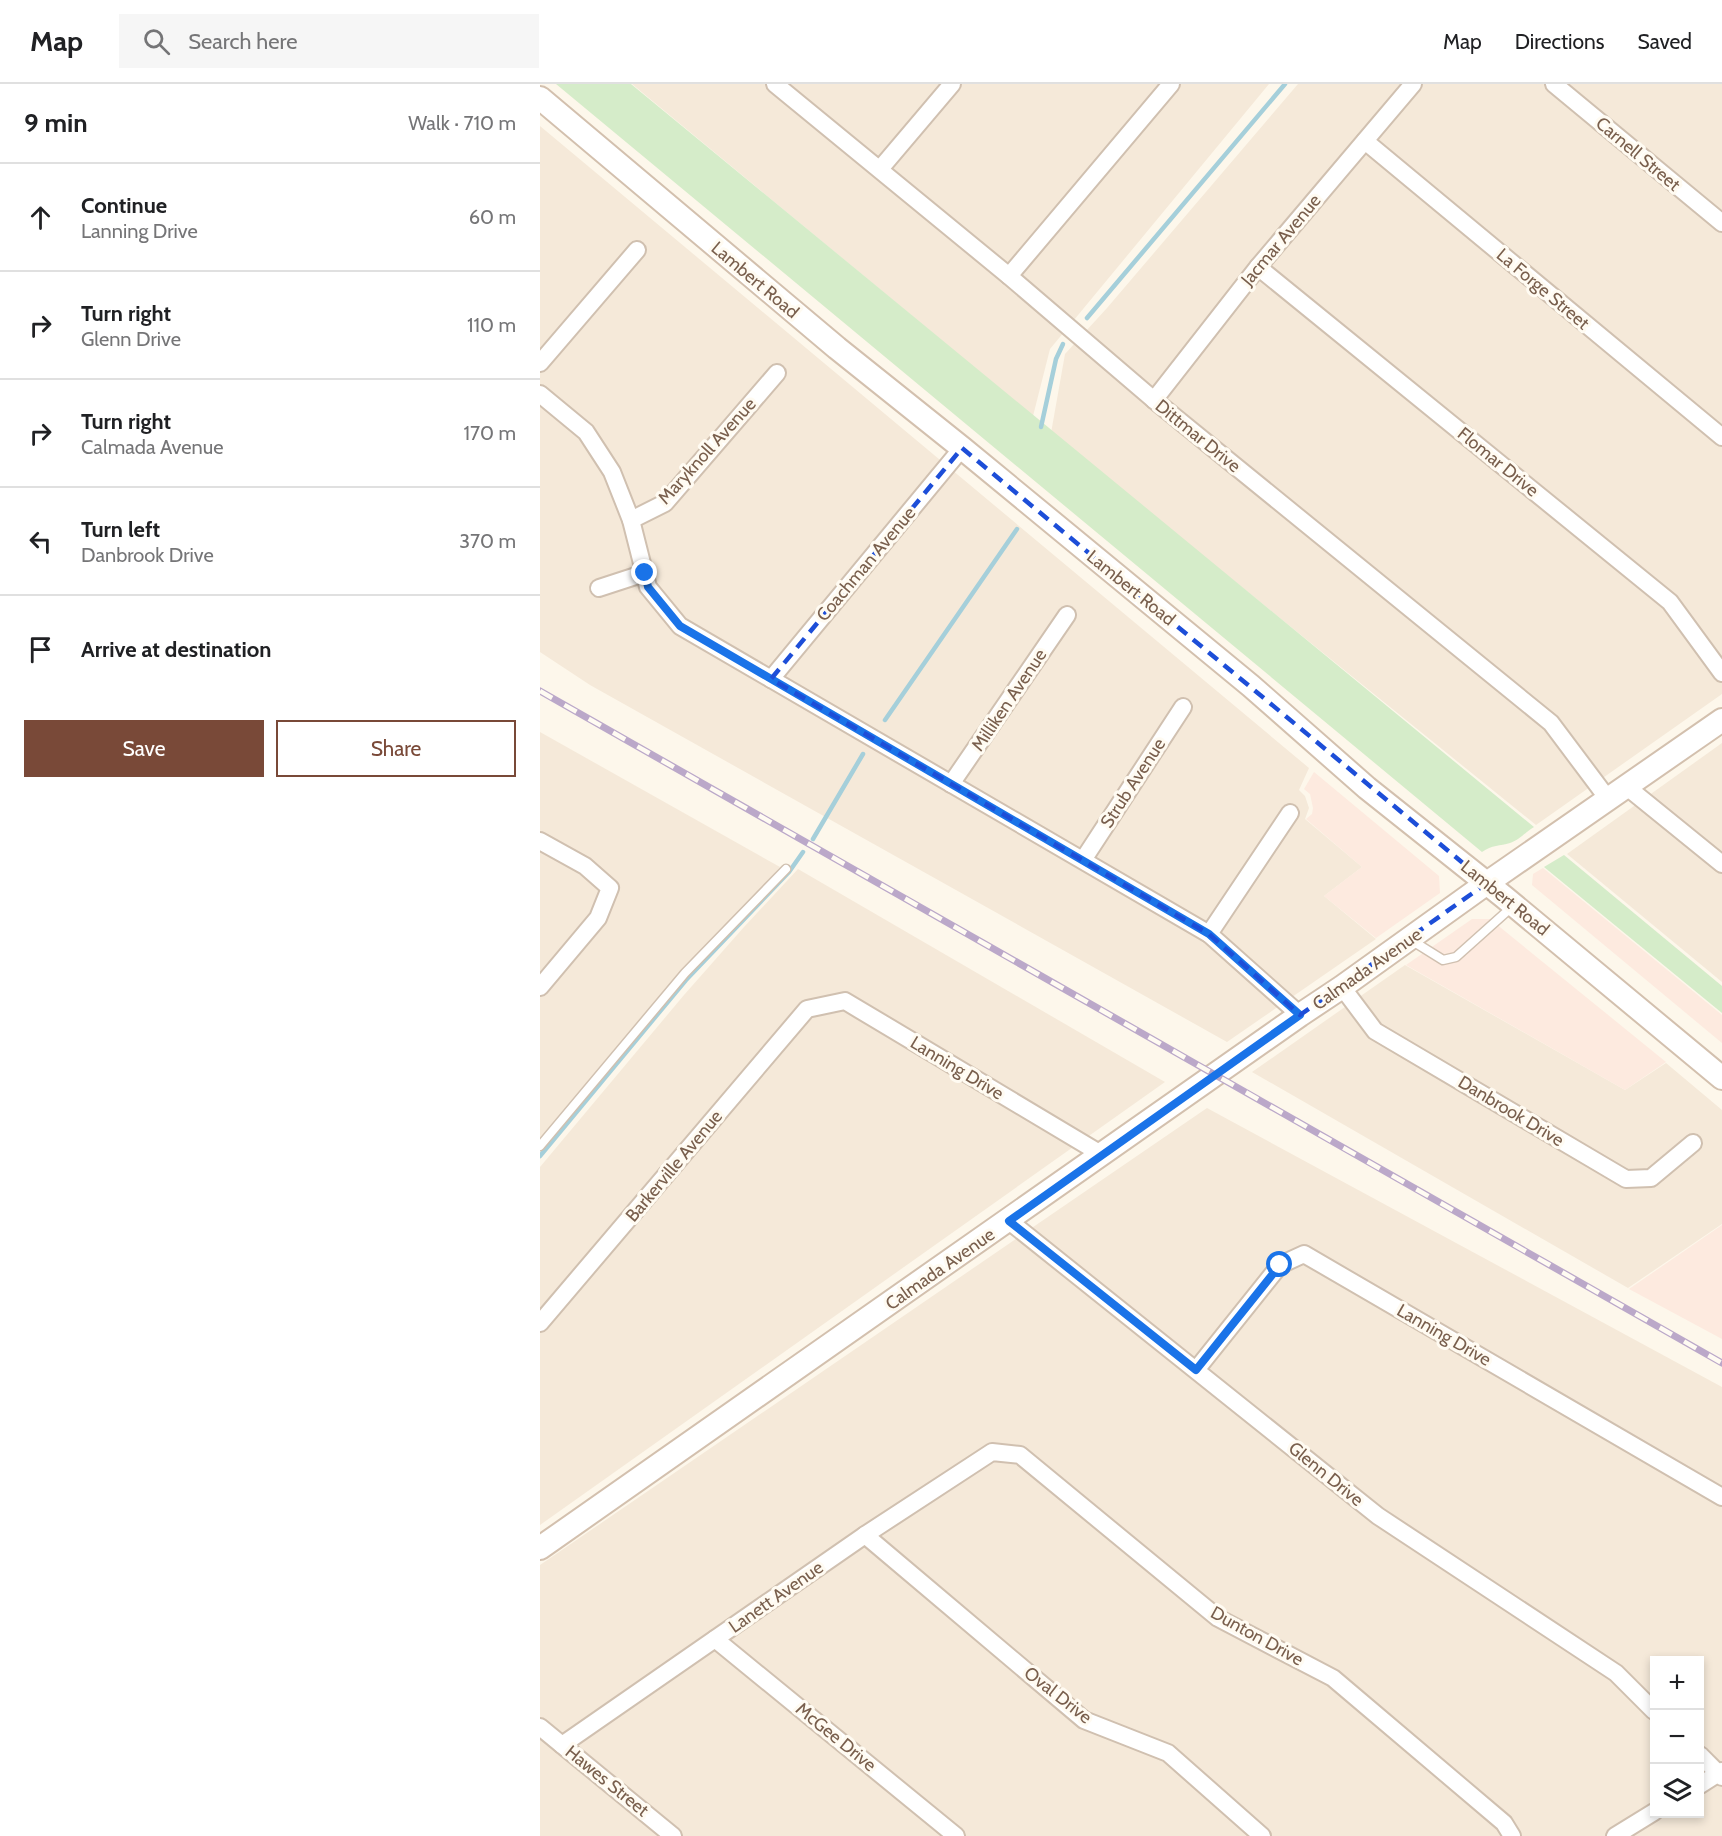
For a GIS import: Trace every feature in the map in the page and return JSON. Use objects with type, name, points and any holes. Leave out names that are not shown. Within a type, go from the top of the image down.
[{"type":"main road","name":"Lambert Road","points":[[540,98],[837,348],[1251,686],[1367,788],[1514,905],[1722,1078]]},
{"type":"main road","name":"Calmada Avenue","points":[[540,1548],[1722,720]]},
{"type":"street","name":"Dittmar Drive","points":[[775,84],[1010,276],[1154,400],[1551,723],[1618,793],[1722,864]]},
{"type":"street","points":[[880,169],[952,84]]},
{"type":"street","points":[[1010,276],[1171,84]]},
{"type":"street","name":"Jacmar Avenue","points":[[1154,400],[1258,267],[1413,84]]},
{"type":"street","name":"Carnell Street","points":[[1554,84],[1722,224]]},
{"type":"street","name":"La Forge Street","points":[[1365,141],[1722,437]]},
{"type":"street","points":[[540,363],[637,250]]},
{"type":"street","name":"Flomar Drive","points":[[1258,267],[1670,602],[1722,673]]},
{"type":"street","name":"Maryknoll Avenue","points":[[631,520],[665,503],[777,373]]},
{"type":"street","points":[[540,394],[586,432],[612,472],[631,520],[648,587],[680,626],[1209,934],[1300,1015]]},
{"type":"street","name":"Coachman Avenue","points":[[771,679],[962,448]]},
{"type":"street","points":[[599,588],[645,573]]},
{"type":"street","name":"Milliken Avenue","points":[[951,784],[1067,615]]},
{"type":"street","name":"Strub Avenue","points":[[1083,860],[1183,706]]},
{"type":"street","points":[[1209,934],[1290,813]]},
{"type":"street","points":[[540,841],[585,866],[610,888],[598,918],[540,987]]},
{"type":"street","name":"Danbrook Drive","points":[[1342,987],[1375,1031],[1626,1179],[1651,1178],[1693,1143]]},
{"type":"street","name":"Lanning Drive","points":[[807,1009],[845,1001],[1101,1154]]},
{"type":"street","name":"Barkerville Avenue","points":[[540,1323],[807,1009]]},
{"type":"street","name":"Glenn Drive","points":[[1009,1221],[1378,1516],[1616,1673],[1653,1710]]},
{"type":"street","name":"Lanning Drive","points":[[1196,1370],[1280,1265],[1304,1254],[1722,1497]]},
{"type":"street","name":"Lanett Avenue","points":[[562,1745],[865,1535],[993,1452]]},
{"type":"street","name":"Dunton Drive","points":[[993,1452],[1020,1455],[1218,1618],[1333,1678],[1504,1823],[1512,1836]]},
{"type":"street","name":"Oval Drive","points":[[865,1535],[1084,1720],[1168,1753],[1262,1836]]},
{"type":"street","name":"McGee Drive","points":[[715,1639],[956,1836]]},
{"type":"street","name":"Hawes Street","points":[[540,1726],[673,1836]]},
{"type":"street","points":[[1704,1759],[1721,1774],[1704,1783]]},
{"type":"street","points":[[1615,1836],[1650,1814]]},
{"type":"lane","points":[[540,1146],[686,973],[786,869]]},
{"type":"lane","points":[[1411,939],[1443,960],[1449,960],[1456,957],[1514,905]]},
{"type":"highlighted area","points":[[962,448],[1487,883],[1300,1015],[1209,934],[771,679]]},
{"type":"shaded area","points":[[632,84],[1269,84],[1050,349],[1033,416]]},
{"type":"shaded area","points":[[1298,84],[1722,84],[1722,694],[1536,825],[1051,433],[1065,354]]},
{"type":"shaded area","points":[[540,126],[1309,768],[1299,790],[1305,796],[1309,808],[1305,819],[1362,867],[1324,896],[1376,939],[1227,1042],[590,685],[540,652]]},
{"type":"shaded area","points":[[540,732],[780,867],[540,1141]]},
{"type":"shaded area","points":[[1722,743],[1722,982],[1567,854]]},
{"type":"shaded area","points":[[1314,772],[1439,876],[1440,893],[1376,938],[1324,896],[1362,867],[1306,819],[1312,814],[1313,808],[1310,794],[1304,789]]},
{"type":"shaded area","points":[[1543,868],[1722,1015],[1722,1043],[1532,885],[1533,874]]},
{"type":"shaded area","points":[[798,869],[1165,1082],[540,1525],[540,1167],[684,995]]},
{"type":"shaded area","points":[[1472,919],[1490,919],[1666,1062],[1625,1090],[1406,965]]},
{"type":"shaded area","points":[[1405,965],[1625,1090],[1666,1063],[1722,1110],[1722,1224],[1628,1288],[1252,1072]]},
{"type":"shaded area","points":[[1207,1108],[1722,1387],[1722,1836],[540,1836],[540,1565]]},
{"type":"shaded area","points":[[1722,1225],[1722,1339],[1629,1289]]},
{"type":"green space","points":[[556,84],[631,84],[1534,827],[1513,842],[1482,852]]},
{"type":"green space","points":[[1564,855],[1722,986],[1722,1013],[1544,867]]},
{"type":"waterway","points":[[1087,318],[1285,84]]},
{"type":"waterway","points":[[1041,427],[1056,359],[1063,344]]},
{"type":"waterway","points":[[885,720],[1017,529]]},
{"type":"waterway","points":[[813,839],[863,754]]},
{"type":"waterway","points":[[540,1156],[686,980],[789,872],[803,852]]},
{"type":"railway","points":[[540,691],[1722,1363]]},
{"type":"route","points":[[645,573],[648,587],[680,626],[1209,934],[1300,1015],[1009,1221],[1196,1370],[1280,1265]]}]
